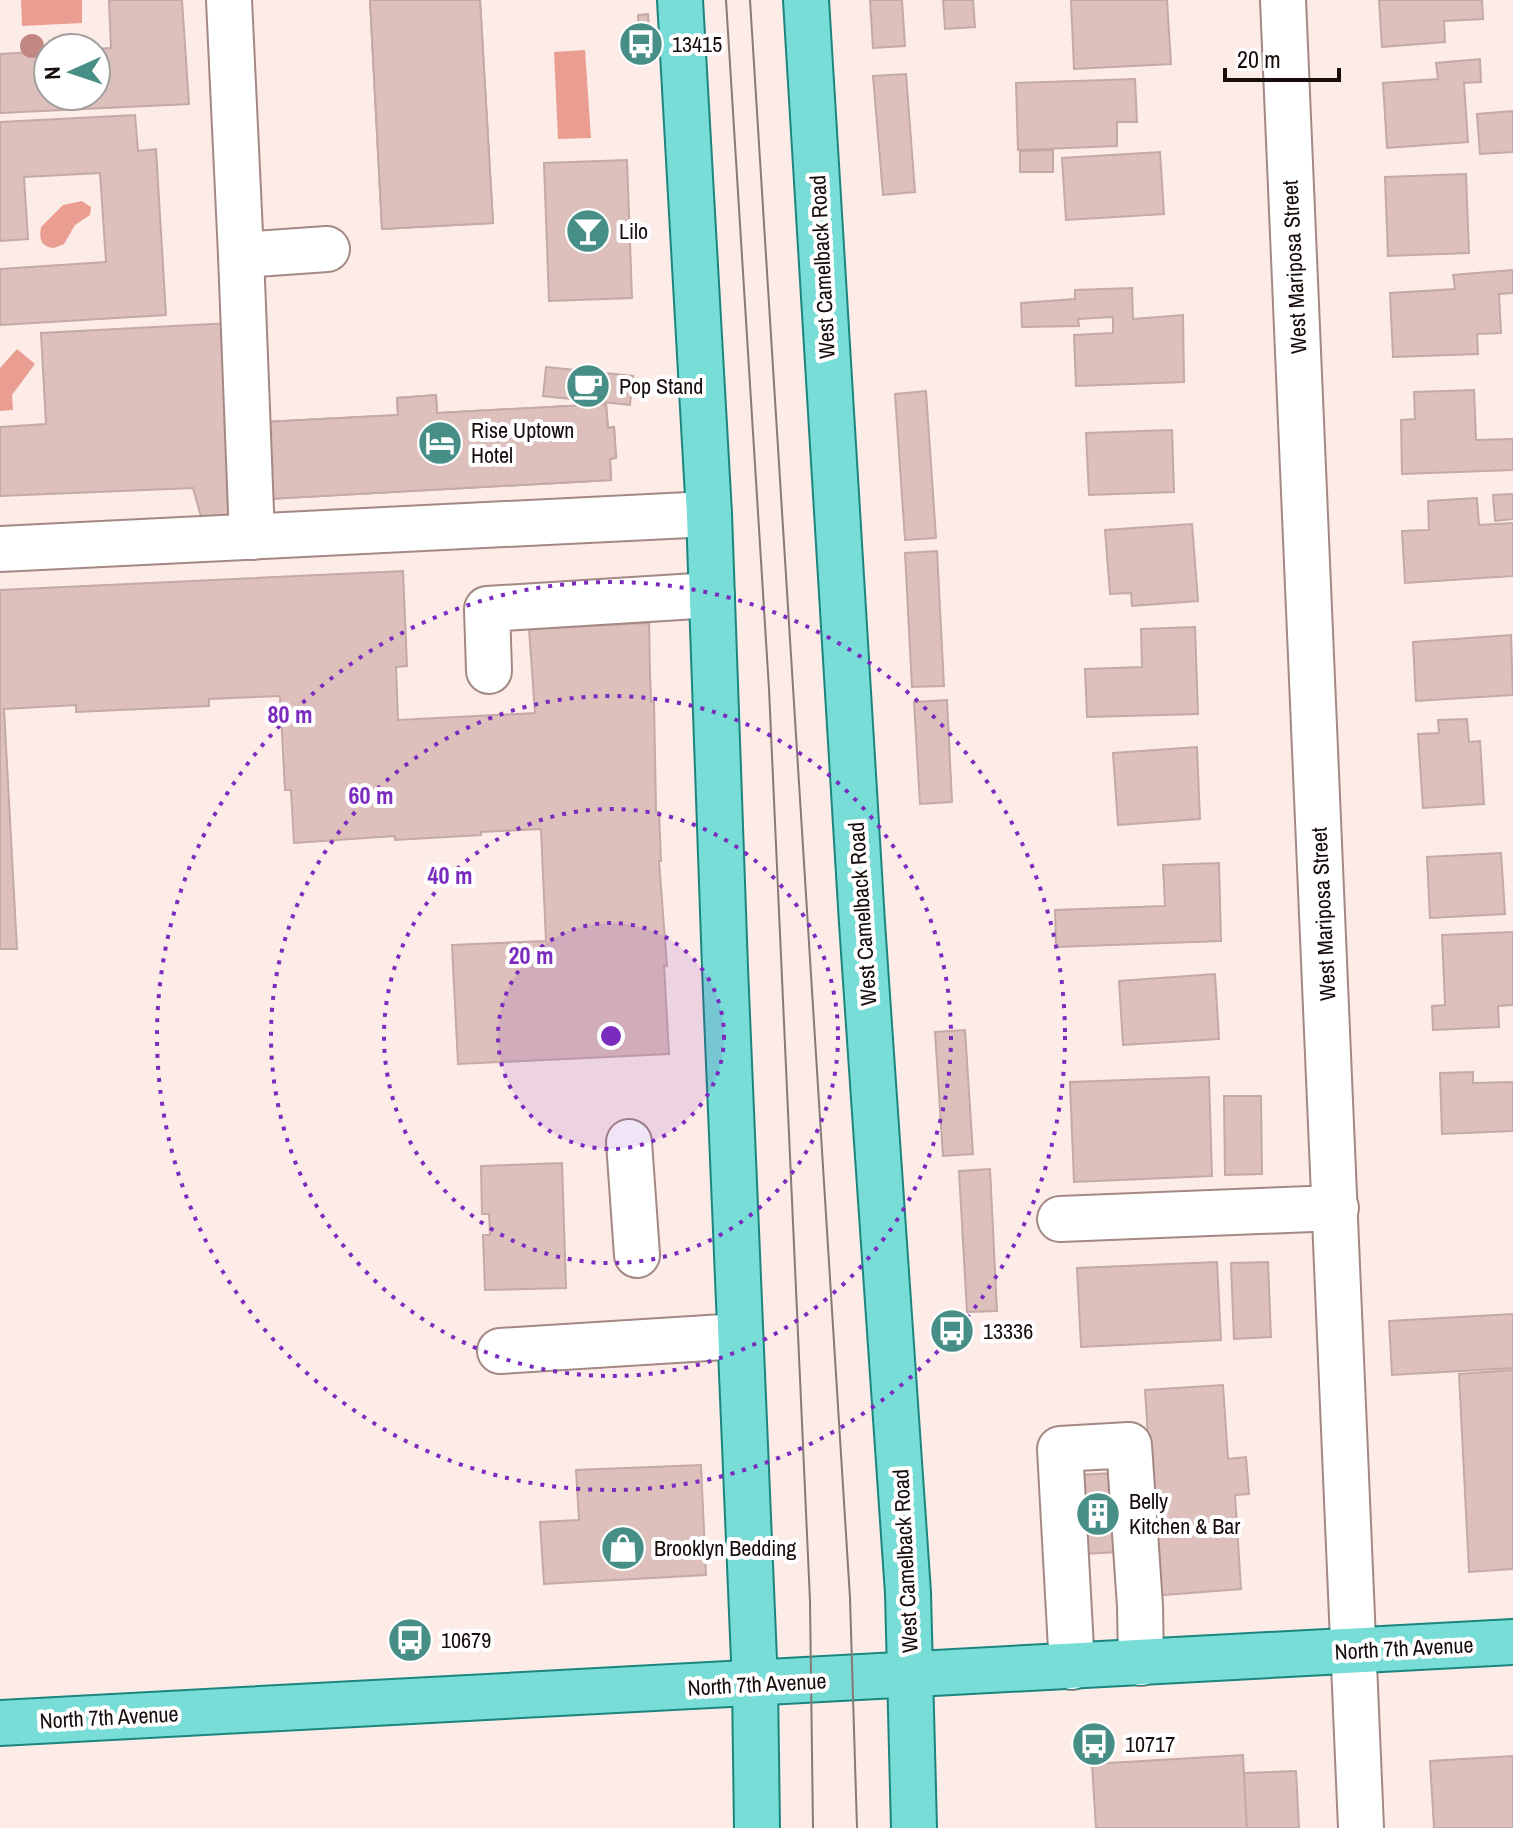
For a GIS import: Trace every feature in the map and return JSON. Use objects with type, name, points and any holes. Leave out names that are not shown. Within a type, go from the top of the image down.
[{"type":"main road","points":[[680,0],[709,514],[755,1684],[757,1828]]},
{"type":"main road","name":"West Camelback Road","points":[[806,0],[911,1675],[914,1828]]},
{"type":"main road","name":"North 7th Avenue","points":[[0,1723],[1513,1642]]},
{"type":"street","points":[[229,0],[252,537]]},
{"type":"street","name":"West Mariposa Street","points":[[1283,0],[1356,1651],[1361,1828]]},
{"type":"street","points":[[241,255],[327,249]]},
{"type":"street","points":[[0,549],[709,514]]},
{"type":"street","points":[[489,671],[487,609],[712,595]]},
{"type":"street","points":[[629,1142],[637,1255]]},
{"type":"street","points":[[1060,1219],[1336,1208]]},
{"type":"street","points":[[500,1351],[740,1336]]},
{"type":"street","points":[[1072,1667],[1060,1449],[1129,1445],[1141,1663]]},
{"type":"shaded area","points":[[21,0],[82,0],[82,23],[22,26]]},
{"type":"shaded area","points":[[585,50],[591,138],[558,139],[554,52]]},
{"type":"shaded area","points":[[82,201],[91,207],[90,215],[75,225],[64,244],[54,248],[44,244],[41,227],[63,205]]},
{"type":"shaded area","points":[[17,349],[35,364],[12,395],[13,410],[0,411],[0,368]]},
{"type":"building","points":[[109,0],[182,0],[189,104],[112,108]]},
{"type":"building","points":[[370,0],[480,0],[493,223],[382,229]]},
{"type":"building","points":[[370,0],[480,0],[493,223],[382,229]]},
{"type":"building","points":[[870,0],[902,0],[905,46],[873,48]]},
{"type":"building","points":[[943,0],[973,0],[975,27],[945,29]]},
{"type":"building","points":[[1071,0],[1167,0],[1171,64],[1074,69]]},
{"type":"building","points":[[1379,0],[1482,0],[1483,19],[1444,21],[1445,42],[1382,47]]},
{"type":"building","points":[[648,14],[649,35],[639,35],[638,15]]},
{"type":"building","points":[[32,52],[32,111],[0,113],[0,54]]},
{"type":"building","points":[[1480,59],[1481,82],[1464,83],[1468,142],[1387,148],[1383,83],[1438,79],[1436,63]]},
{"type":"building","points":[[906,74],[915,192],[883,195],[873,76]]},
{"type":"building","points":[[1135,79],[1137,122],[1117,122],[1117,146],[1018,150],[1016,83]]},
{"type":"building","points":[[1513,111],[1513,152],[1480,154],[1477,114]]},
{"type":"building","points":[[135,115],[138,151],[156,149],[166,315],[0,325],[0,269],[106,262],[100,173],[24,177],[28,239],[0,241],[0,122]]},
{"type":"building","points":[[1053,150],[1053,172],[1020,172],[1020,151]]},
{"type":"building","points":[[1160,152],[1164,214],[1066,220],[1062,158]]},
{"type":"building","name":"Lilo","points":[[627,160],[632,298],[549,301],[544,163]]},
{"type":"building","points":[[1466,174],[1469,253],[1388,256],[1385,177]]},
{"type":"building","points":[[1513,270],[1513,293],[1499,294],[1501,333],[1477,334],[1478,354],[1393,357],[1390,293],[1455,289],[1453,275]]},
{"type":"building","points":[[1132,288],[1133,319],[1183,315],[1184,382],[1076,386],[1074,335],[1113,333],[1113,317],[1078,319],[1079,326],[1022,327],[1021,303],[1075,299],[1075,290]]},
{"type":"building","points":[[230,323],[240,507],[224,520],[202,520],[193,488],[0,496],[0,427],[46,424],[41,333]]},
{"type":"building","name":"Pop Stand","points":[[546,367],[633,376],[630,405],[543,396]]},
{"type":"building","points":[[1474,390],[1476,440],[1513,439],[1513,470],[1402,474],[1401,420],[1415,419],[1414,392]]},
{"type":"building","points":[[926,391],[936,538],[905,540],[895,394]]},
{"type":"building","name":"Rise Uptown Hotel","points":[[436,395],[437,413],[606,404],[608,428],[614,427],[616,458],[610,459],[611,480],[269,499],[265,422],[398,415],[397,398]]},
{"type":"building","name":"Rise Uptown Hotel","points":[[436,395],[437,413],[606,404],[608,428],[614,427],[616,458],[610,459],[611,480],[269,499],[265,422],[398,415],[397,398]]},
{"type":"building","points":[[1172,430],[1174,492],[1089,495],[1086,433]]},
{"type":"building","points":[[1513,494],[1513,519],[1495,521],[1493,495]]},
{"type":"building","points":[[1477,498],[1479,525],[1513,523],[1513,576],[1405,583],[1402,531],[1429,530],[1428,501]]},
{"type":"building","points":[[1192,524],[1198,601],[1132,606],[1131,593],[1110,594],[1105,530]]},
{"type":"building","points":[[937,551],[944,686],[912,687],[905,553]]},
{"type":"building","points":[[403,571],[407,666],[396,667],[398,720],[535,713],[529,629],[649,623],[669,1054],[458,1064],[452,945],[546,941],[541,829],[395,840],[395,836],[294,843],[291,790],[285,790],[280,696],[209,699],[209,706],[76,712],[76,705],[4,709],[17,949],[0,949],[0,590]]},
{"type":"building","points":[[1195,627],[1198,714],[1087,717],[1085,669],[1142,667],[1141,629]]},
{"type":"building","points":[[1511,635],[1513,695],[1416,701],[1413,642]]},
{"type":"building","points":[[947,700],[952,802],[920,804],[914,702]]},
{"type":"building","points":[[1467,719],[1469,742],[1480,741],[1484,804],[1423,808],[1418,734],[1439,733],[1438,720]]},
{"type":"building","points":[[1197,747],[1200,819],[1118,825],[1113,753]]},
{"type":"building","points":[[1501,853],[1505,914],[1430,918],[1427,857]]},
{"type":"building","points":[[1219,863],[1221,941],[1056,947],[1055,910],[1165,906],[1163,865]]},
{"type":"building","points":[[1513,932],[1513,1005],[1498,1006],[1499,1027],[1433,1030],[1432,1006],[1445,1005],[1442,935]]},
{"type":"building","points":[[1215,974],[1219,1039],[1123,1045],[1119,981]]},
{"type":"building","points":[[965,1030],[973,1154],[943,1156],[935,1032]]},
{"type":"building","points":[[1473,1072],[1473,1083],[1513,1082],[1513,1131],[1442,1134],[1440,1073]]},
{"type":"building","points":[[1209,1077],[1212,1176],[1074,1182],[1070,1082]]},
{"type":"building","points":[[1224,1096],[1261,1096],[1262,1174],[1225,1175]]},
{"type":"building","points":[[562,1163],[566,1288],[485,1290],[483,1235],[490,1235],[489,1214],[482,1214],[481,1166]]},
{"type":"building","points":[[990,1169],[997,1311],[967,1312],[959,1171]]},
{"type":"building","points":[[1217,1262],[1221,1340],[1081,1347],[1077,1268]]},
{"type":"building","points":[[1268,1262],[1271,1337],[1234,1339],[1231,1263]]},
{"type":"building","points":[[1513,1314],[1513,1368],[1392,1375],[1389,1321]]},
{"type":"building","points":[[955,1325],[956,1348],[950,1348],[949,1326]]},
{"type":"building","points":[[1513,1370],[1513,1569],[1469,1572],[1459,1374]]},
{"type":"building","points":[[1223,1385],[1228,1459],[1246,1457],[1249,1494],[1235,1495],[1241,1589],[1151,1596],[1152,1498],[1145,1390]]},
{"type":"building","name":"Brooklyn Bedding","points":[[701,1465],[706,1575],[544,1584],[540,1522],[579,1520],[576,1470]]},
{"type":"building","name":"Belly Kitchen & Bar","points":[[1113,1473],[1119,1552],[1083,1554],[1077,1475]]},
{"type":"building","points":[[429,1637],[429,1644],[409,1644],[410,1638]]},
{"type":"building","points":[[1097,1741],[1097,1747],[1077,1748],[1077,1742]]},
{"type":"building","points":[[1243,1755],[1247,1828],[1096,1828],[1092,1764]]},
{"type":"building","points":[[1513,1756],[1513,1828],[1434,1828],[1430,1761]]},
{"type":"building","points":[[1296,1771],[1299,1828],[1247,1828],[1244,1773]]},
{"type":"tram line","points":[[726,0],[769,689],[810,1601],[813,1828]]},
{"type":"tram line","points":[[750,0],[850,1598],[857,1828]]},
{"type":"place","name":"13415","points":[[641,44]]},
{"type":"place","name":"Lilo","points":[[588,231]]},
{"type":"place","name":"Pop Stand","points":[[588,386]]},
{"type":"place","name":"Rise Uptown Hotel","points":[[440,443]]},
{"type":"place","name":"13336","points":[[952,1331]]},
{"type":"place","name":"Belly Kitchen & Bar","points":[[1098,1514]]},
{"type":"place","name":"Brooklyn Bedding","points":[[623,1548]]},
{"type":"place","name":"10679","points":[[410,1640]]},
{"type":"place","name":"10717","points":[[1094,1744]]}]
